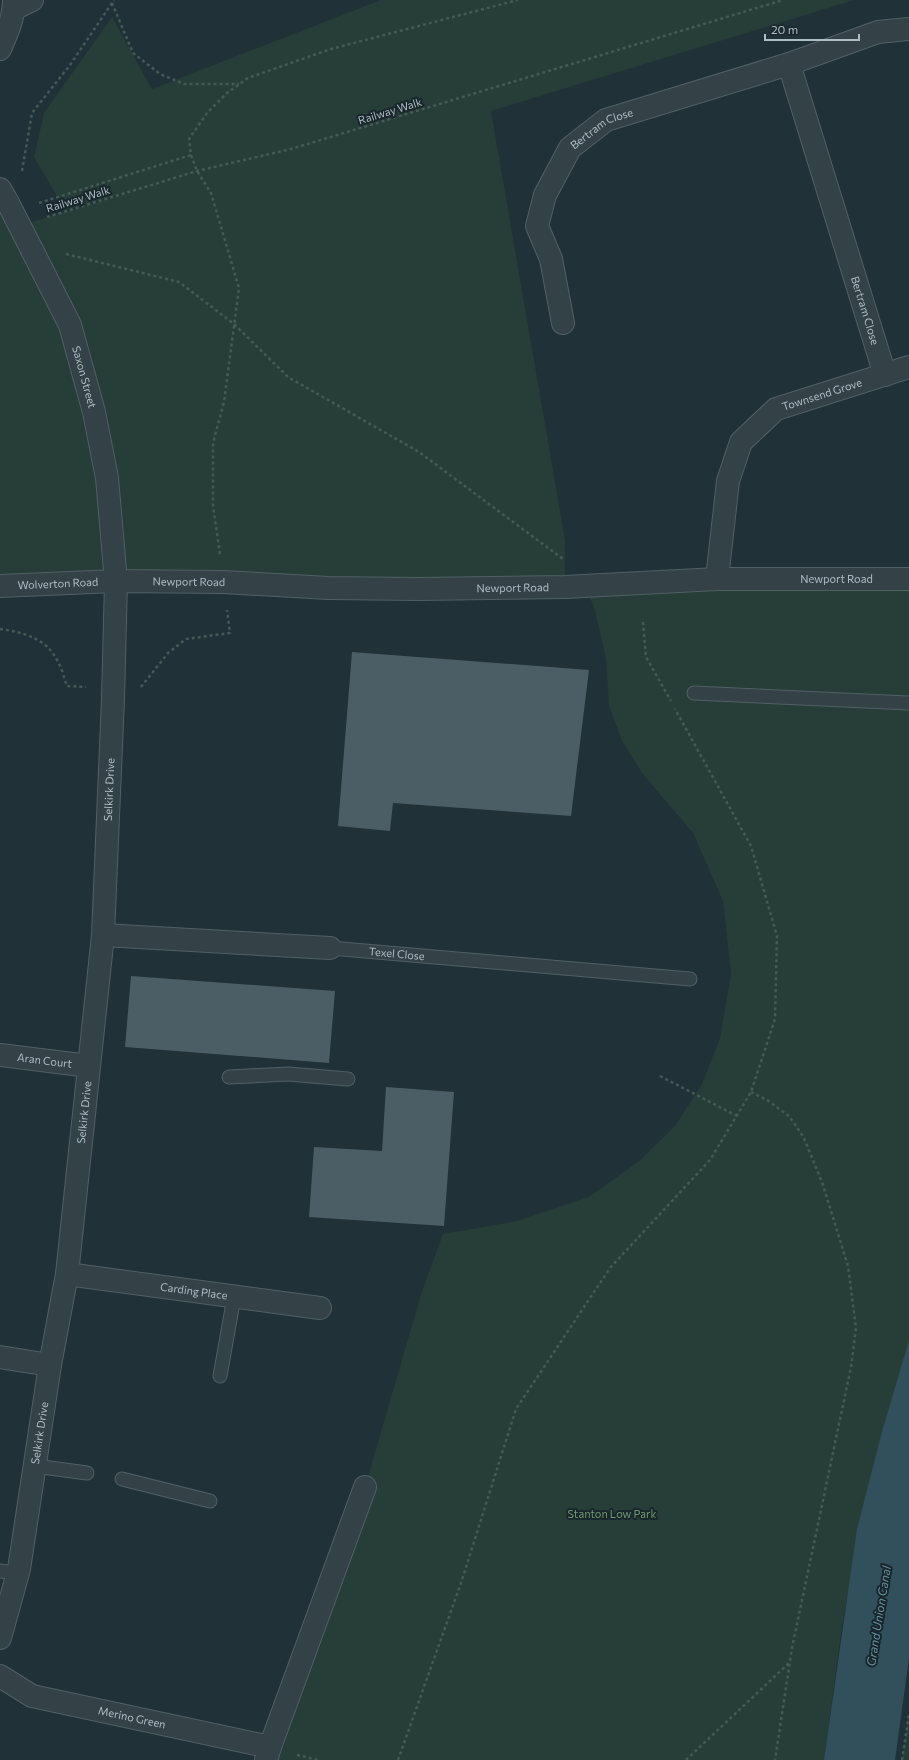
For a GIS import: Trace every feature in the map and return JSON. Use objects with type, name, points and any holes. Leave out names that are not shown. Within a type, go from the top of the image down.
[{"type":"street","points":[[0,49],[20,3]]},
{"type":"street","name":"Bertram Close","points":[[563,323],[551,259],[537,226],[545,195],[570,148],[606,120],[789,64],[878,32],[909,29]]},
{"type":"street","name":"Bertram Close","points":[[789,64],[885,375]]},
{"type":"street","name":"Saxon Street","points":[[4,196],[70,325],[94,412],[107,478],[116,581]]},
{"type":"street","name":"Townsend Grove","points":[[717,579],[728,481],[742,442],[776,408],[909,368]]},
{"type":"street","name":"Newport Road","points":[[116,581],[223,582],[328,588],[565,587],[717,579],[909,579]]},
{"type":"street","name":"Wolverton Road","points":[[0,586],[116,581]]},
{"type":"street","name":"Selkirk Drive","points":[[0,1638],[9,1572],[35,1466],[50,1365],[67,1274],[103,935],[116,581]]},
{"type":"street","name":"Texel Close","points":[[103,935],[330,948]]},
{"type":"street","name":"Aran Court","points":[[0,1055],[89,1066]]},
{"type":"street","name":"Carding Place","points":[[67,1274],[320,1308]]},
{"type":"street","points":[[0,1357],[50,1365]]},
{"type":"street","name":"Merino Green","points":[[0,1676],[32,1696],[268,1754],[365,1487]]},
{"type":"lane","points":[[694,693],[909,703]]},
{"type":"lane","name":"Texel Close","points":[[330,948],[690,979]]},
{"type":"lane","points":[[229,1077],[288,1074],[348,1079]]},
{"type":"lane","points":[[220,1376],[234,1297]]},
{"type":"lane","points":[[35,1466],[87,1473]]},
{"type":"lane","points":[[122,1479],[210,1501]]},
{"type":"path","points":[[0,629],[21,632],[48,647],[58,660],[67,686],[113,687],[142,687],[168,653],[186,639],[230,633],[213,506],[213,443],[224,402],[239,288],[211,193],[197,171],[191,155],[189,139],[207,113],[227,93],[248,78],[331,49],[518,0]]},
{"type":"path","name":"Railway Walk","points":[[45,218],[197,171],[291,149],[783,0]]},
{"type":"path","points":[[113,1],[133,53],[160,74],[184,84],[239,84]]},
{"type":"path","points":[[21,178],[32,113],[70,65],[113,1]]},
{"type":"path","points":[[37,204],[191,155]]},
{"type":"path","points":[[63,253],[179,282],[234,324],[288,377],[419,452],[562,559],[565,587]]},
{"type":"path","points":[[398,1760],[461,1583],[516,1409],[610,1268],[710,1160],[751,1092],[774,1018],[777,936],[751,846],[646,657],[643,622]]},
{"type":"path","points":[[660,1076],[737,1116]]},
{"type":"path","points":[[751,1092],[767,1100],[789,1116],[804,1136],[822,1182],[848,1266],[856,1328],[851,1367],[790,1662],[775,1760]]},
{"type":"path","points":[[686,1760],[790,1662]]},
{"type":"path","points":[[902,1760],[909,1714]]},
{"type":"green space","points":[[381,0],[854,0],[491,111],[565,540],[565,587],[0,586],[0,194],[16,227],[142,188],[65,210],[34,157],[44,113],[112,17],[152,89]]},
{"type":"green space","name":"Stanton Low Park","points":[[909,579],[909,1340],[883,1428],[843,1619],[824,1760],[266,1760],[365,1487],[422,1291],[443,1234],[517,1221],[589,1197],[639,1161],[675,1126],[702,1084],[720,1038],[731,974],[723,901],[693,833],[642,773],[622,741],[609,706],[606,659],[595,610],[585,586]]},
{"type":"green space","points":[[909,1714],[909,1760],[902,1760]]},
{"type":"water","name":"Grand Union Canal","points":[[909,1340],[909,1658],[895,1760],[824,1760],[857,1529],[883,1428]]},
{"type":"building","points":[[352,652],[589,670],[571,816],[393,803],[390,831],[338,826]]},
{"type":"building","points":[[131,976],[335,991],[329,1063],[125,1047]]},
{"type":"building","points":[[386,1087],[454,1092],[444,1226],[309,1217],[314,1147],[382,1151]]}]
